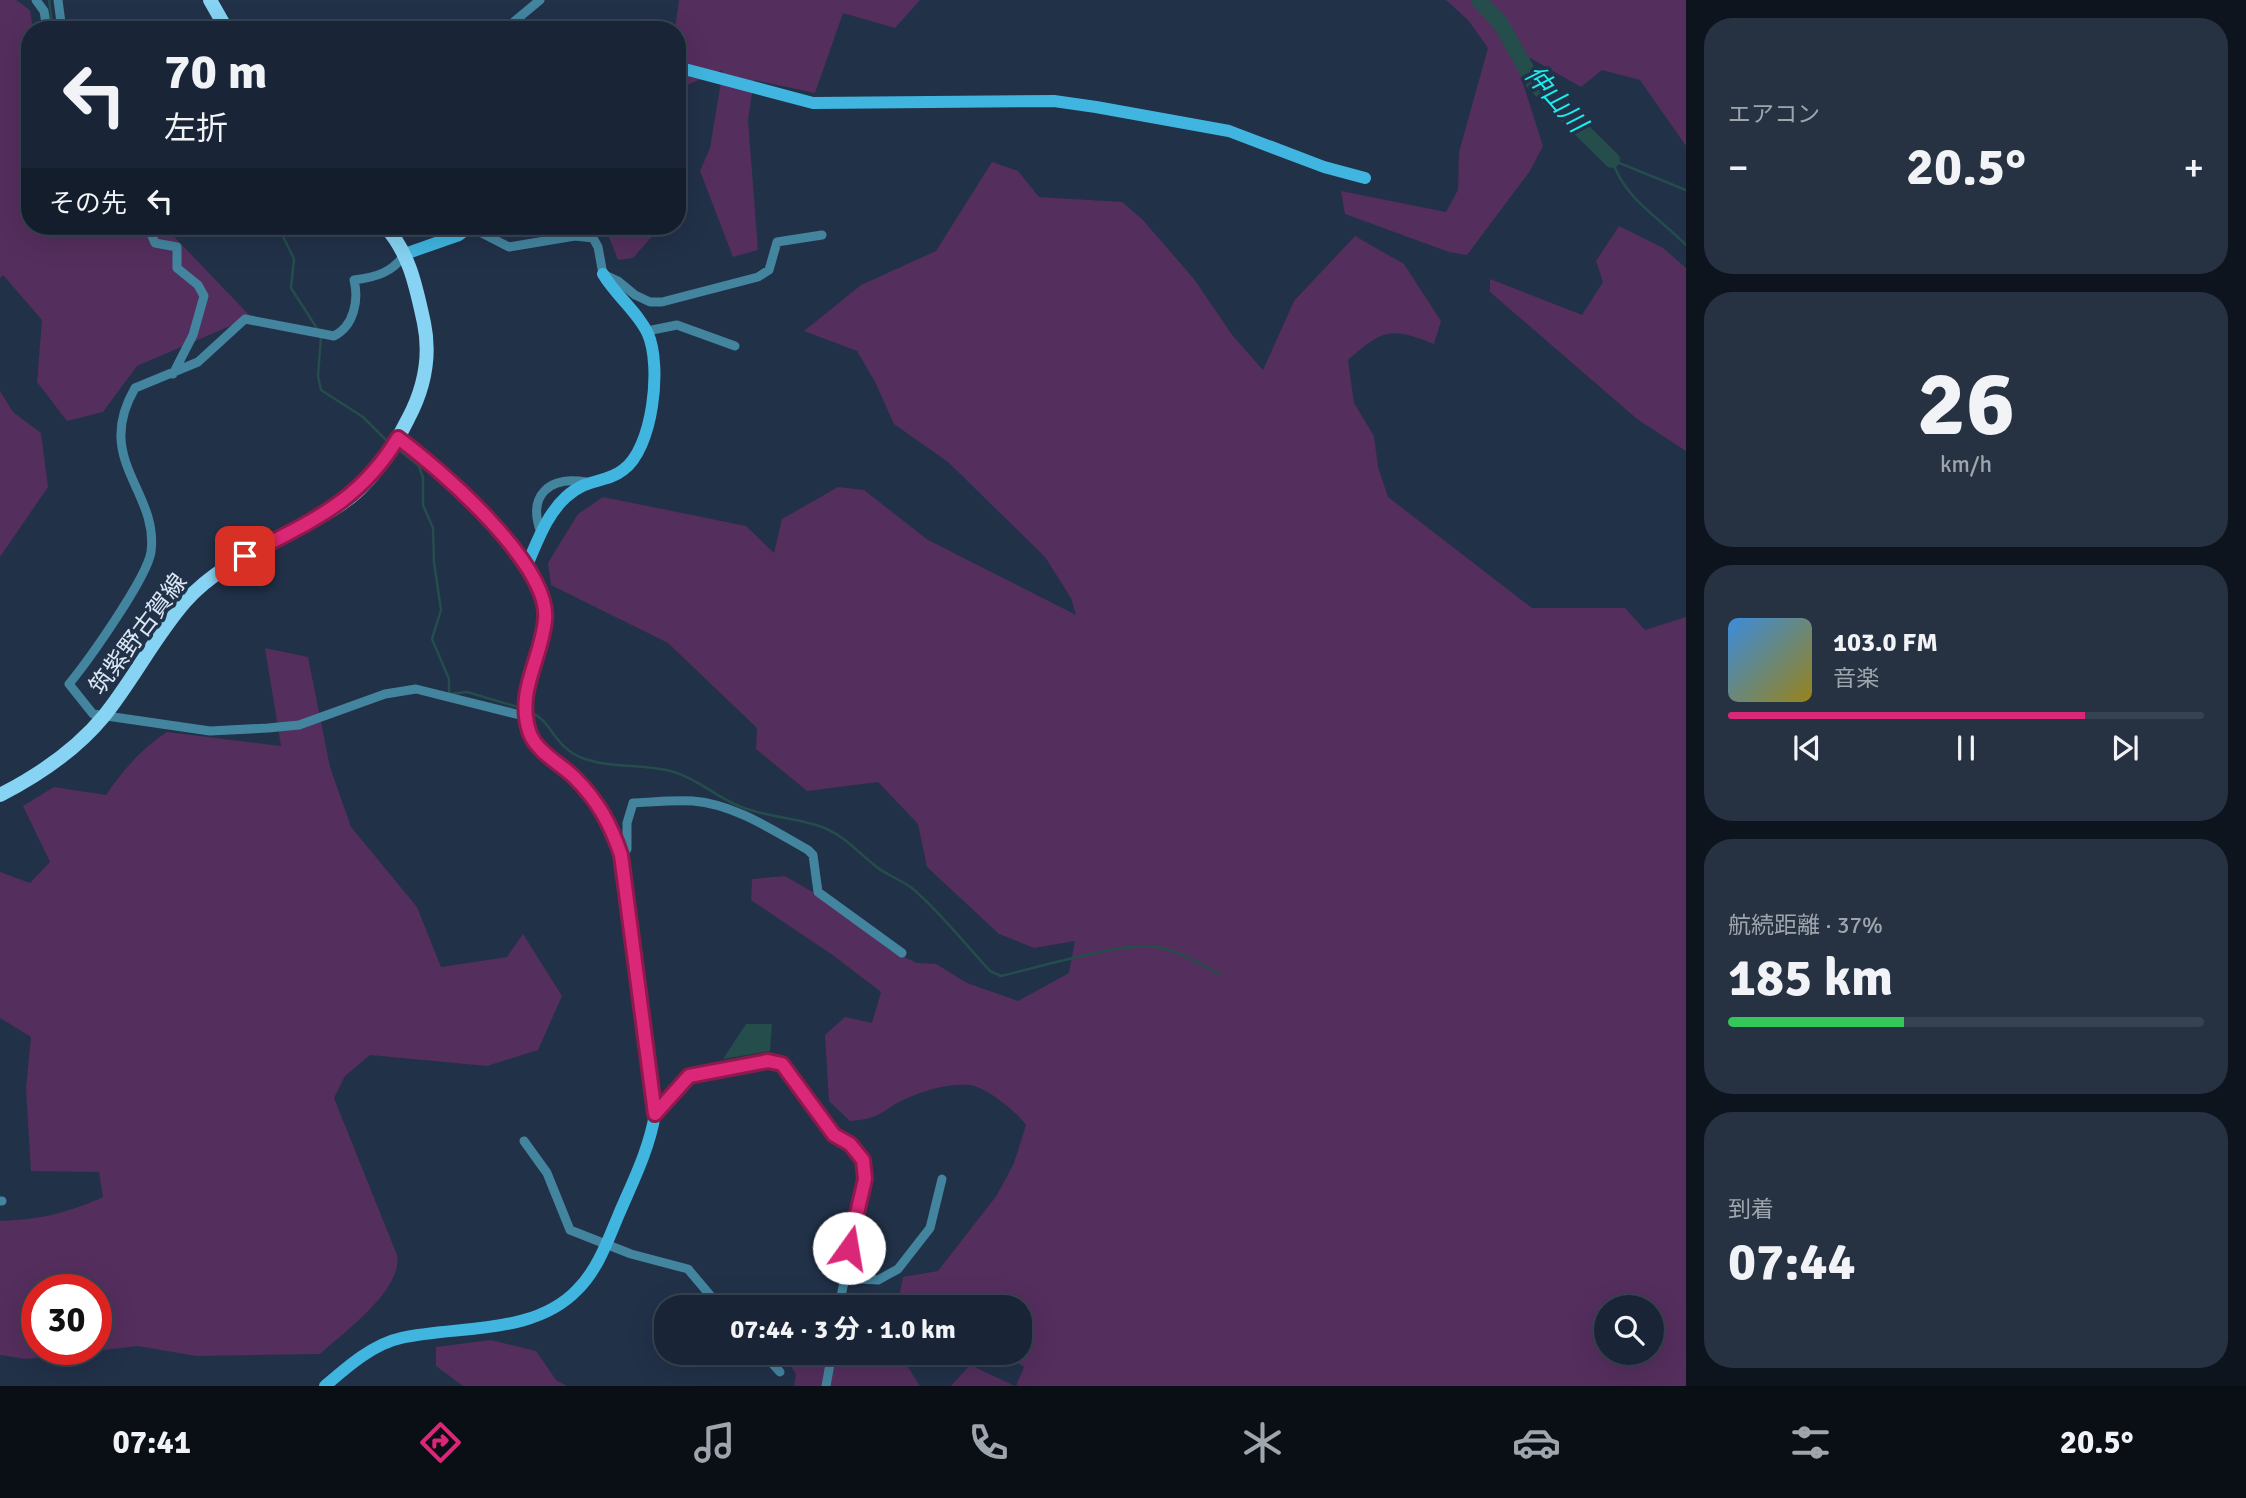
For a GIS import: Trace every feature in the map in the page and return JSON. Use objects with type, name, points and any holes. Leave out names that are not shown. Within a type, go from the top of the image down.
[{"type":"main road","points":[[210,0],[222,21]]},
{"type":"main road","name":"筑紫野古賀線","points":[[0,795],[34,777],[68,752],[105,715],[184,603],[211,577],[337,507],[367,482],[398,438],[421,394],[426,372],[426,333],[413,274],[405,254],[391,235]]},
{"type":"street","points":[[36,0],[44,11],[46,21]]},
{"type":"street","points":[[58,0],[61,21]]},
{"type":"street","points":[[515,21],[540,0]]},
{"type":"street","points":[[686,69],[813,103],[1054,101],[1096,107],[1229,131],[1324,167],[1365,178]]},
{"type":"street","points":[[152,235],[155,243],[177,247],[177,268],[198,285],[204,296],[193,335],[173,374]]},
{"type":"street","points":[[459,235],[405,254],[395,267],[377,277],[354,280],[358,297],[343,332],[334,336],[245,319],[198,362],[135,388],[124,408],[121,449],[129,476],[146,514],[149,558],[139,583],[69,684],[93,714],[209,731],[299,725],[385,694],[416,689],[524,716]]},
{"type":"street","points":[[486,235],[509,247],[575,236],[593,238],[598,247],[603,274],[613,291],[647,331],[656,362],[644,442],[639,454],[623,471],[586,482],[559,480],[548,485],[540,497],[537,521],[541,533]]},
{"type":"street","points":[[603,274],[618,281],[635,295],[650,302],[662,302],[758,277],[769,270],[777,242],[822,235]]},
{"type":"street","points":[[647,331],[677,325],[735,346]]},
{"type":"street","points":[[325,1386],[376,1348],[400,1338],[494,1326],[554,1309],[578,1290],[606,1244],[651,1139],[655,1114],[621,855],[610,823],[599,806],[574,777],[532,738],[524,716],[525,690],[541,644],[546,618],[543,598],[526,567],[482,510],[429,461],[398,438]]},
{"type":"street","points":[[526,567],[541,533],[564,499],[586,482]]},
{"type":"street","points":[[621,855],[627,849],[627,823],[629,808],[633,803],[696,801],[733,812],[752,819],[808,850],[813,855],[818,892],[902,953]]},
{"type":"street","points":[[655,1114],[689,1076],[699,1072],[768,1061],[782,1064],[789,1070],[834,1135],[850,1144],[863,1160],[865,1179],[841,1295]]},
{"type":"street","points":[[524,1141],[547,1173],[570,1230],[688,1269],[710,1295]]},
{"type":"street","points":[[845,1273],[860,1279],[878,1280],[898,1269],[930,1228],[942,1179]]},
{"type":"street","points":[[774,1365],[780,1372]]},
{"type":"street","points":[[827,1386],[830,1365]]},
{"type":"shaded area","points":[[0,0],[16,0],[30,10],[32,21],[21,21],[21,235],[173,235],[251,317],[137,366],[103,412],[67,421],[37,382],[42,320],[3,275],[0,278]]},
{"type":"shaded area","points":[[679,0],[920,0],[895,28],[843,13],[815,93],[754,80],[748,120],[758,250],[733,257],[700,171],[710,148],[723,70],[686,85],[686,21],[676,21]]},
{"type":"shaded area","points":[[1446,0],[1686,0],[1686,146],[1640,80],[1602,70],[1581,87],[1530,58],[1521,77],[1543,146],[1530,171],[1467,255],[1449,252],[1345,214],[1341,191],[1446,212],[1458,190],[1459,152],[1488,48],[1468,20]]},
{"type":"shaded area","points":[[992,162],[1018,171],[1039,197],[1122,202],[1142,219],[1194,279],[1233,336],[1263,370],[1294,301],[1355,236],[1404,264],[1441,321],[1434,344],[1407,335],[1388,334],[1370,342],[1348,360],[1354,403],[1374,436],[1378,467],[1388,497],[1532,608],[1625,608],[1645,630],[1686,617],[1686,1386],[1016,1386],[1024,1367],[1021,1365],[1032,1365],[1032,1295],[899,1295],[903,1277],[938,1271],[997,1195],[1014,1163],[1026,1125],[992,1095],[969,1085],[946,1086],[923,1092],[870,1118],[850,1121],[829,1101],[825,1035],[845,1017],[872,1023],[881,992],[834,956],[751,900],[752,879],[785,876],[825,899],[891,951],[917,963],[936,964],[967,983],[1018,1001],[1069,973],[1075,941],[1034,948],[999,934],[927,867],[918,824],[878,782],[807,791],[756,749],[757,728],[668,643],[551,585],[548,563],[578,514],[603,497],[746,526],[774,553],[782,519],[838,487],[864,490],[928,540],[1076,615],[1071,598],[1045,557],[948,462],[894,424],[857,351],[804,331],[861,285],[936,251]]},
{"type":"shaded area","points":[[1619,226],[1663,248],[1686,268],[1686,451],[1637,419],[1490,292],[1490,279],[1582,315],[1603,282],[1596,261]]},
{"type":"shaded area","points":[[608,235],[653,235],[633,258],[618,260]]},
{"type":"shaded area","points":[[0,391],[13,412],[41,433],[48,487],[0,557]]},
{"type":"shaded area","points":[[265,648],[308,657],[330,767],[351,827],[417,907],[441,967],[507,957],[523,934],[562,996],[538,1050],[487,1066],[370,1055],[345,1076],[334,1098],[397,1255],[396,1268],[382,1296],[320,1354],[196,1356],[138,1346],[112,1349],[112,1274],[21,1274],[21,1358],[0,1355],[0,1221],[53,1215],[103,1197],[99,1172],[31,1171],[26,1088],[31,1037],[0,1018],[0,872],[30,883],[50,862],[23,806],[54,787],[106,795],[134,760],[167,732],[281,746]]},
{"type":"shaded area","points":[[746,1024],[772,1024],[770,1051],[723,1059]]},
{"type":"shaded area","points":[[491,1340],[536,1351],[556,1380],[567,1386],[463,1386],[436,1366],[436,1347]]},
{"type":"shaded area","points":[[790,1365],[907,1365],[920,1386],[794,1386],[796,1374]]},
{"type":"shaded area","points":[[970,1365],[1015,1386],[951,1386]]},
{"type":"waterway","points":[[49,0],[52,21]]},
{"type":"waterway","name":"仲山川","points":[[1479,0],[1501,24],[1534,83],[1612,160]]},
{"type":"waterway","points":[[1612,160],[1625,186],[1634,197],[1686,245]]},
{"type":"waterway","points":[[1612,160],[1686,190]]},
{"type":"waterway","points":[[282,235],[294,259],[291,288],[318,330]]},
{"type":"waterway","points":[[321,336],[318,376],[321,390],[363,417],[390,444]]},
{"type":"waterway","points":[[399,450],[419,466],[423,478],[423,505],[433,528],[434,562],[441,610],[432,639],[449,679],[449,694],[467,692],[521,708]]},
{"type":"waterway","points":[[530,712],[538,716],[566,748],[585,759],[674,772],[739,806],[827,829],[878,868],[913,889],[990,971],[1001,976],[1102,952],[1141,946],[1173,951],[1221,975]]},
{"type":"route","points":[[245,556],[337,507],[367,482],[398,438],[429,461],[482,510],[526,567],[543,598],[546,618],[541,644],[525,690],[524,716],[532,738],[547,755],[574,777],[599,806],[610,823],[621,855],[655,1114],[689,1076],[699,1072],[768,1061],[782,1064],[798,1081],[834,1135],[850,1144],[863,1160],[865,1179],[849,1248]]}]
